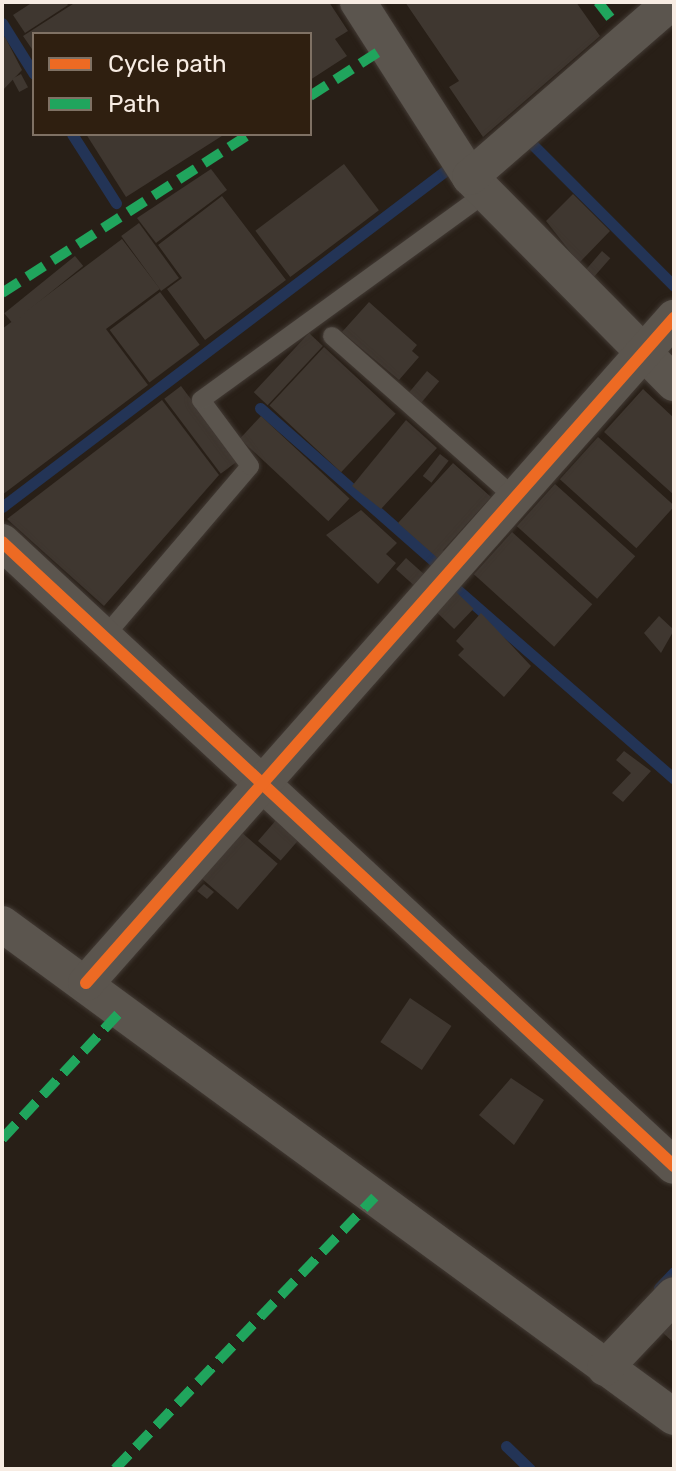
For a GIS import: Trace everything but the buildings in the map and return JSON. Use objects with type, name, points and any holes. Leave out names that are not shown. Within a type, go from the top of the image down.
[{"type":"street","points":[[358,2],[478,185],[674,383]]},
{"type":"street","points":[[478,185],[671,2]]},
{"type":"street","points":[[86,983],[674,318]]},
{"type":"street","points":[[2,542],[263,781],[674,1166]]},
{"type":"street","points":[[2,924],[674,1417]]},
{"type":"street","points":[[605,1368],[674,1295]]},
{"type":"lane","points":[[105,636],[250,466],[201,400],[478,185]]},
{"type":"lane","points":[[332,336],[514,497]]},
{"type":"waterway","points":[[2,23],[32,71]]},
{"type":"waterway","points":[[73,136],[116,203]]},
{"type":"waterway","points":[[532,144],[674,286]]},
{"type":"waterway","points":[[2,507],[445,171]]},
{"type":"waterway","points":[[260,408],[438,565]]},
{"type":"waterway","points":[[453,586],[674,779]]},
{"type":"waterway","points":[[659,1288],[674,1272]]},
{"type":"waterway","points":[[506,1446],[530,1469]]},
{"type":"marked path","points":[[598,2],[616,25]]},
{"type":"marked path","points":[[312,95],[386,47]]},
{"type":"marked path","points":[[2,293],[247,136]]},
{"type":"marked path","points":[[2,1139],[122,1010]]},
{"type":"marked path","points":[[115,1469],[375,1197]]},
{"type":"cycle path","points":[[86,983],[674,318]]},
{"type":"cycle path","points":[[2,542],[674,1166]]}]
